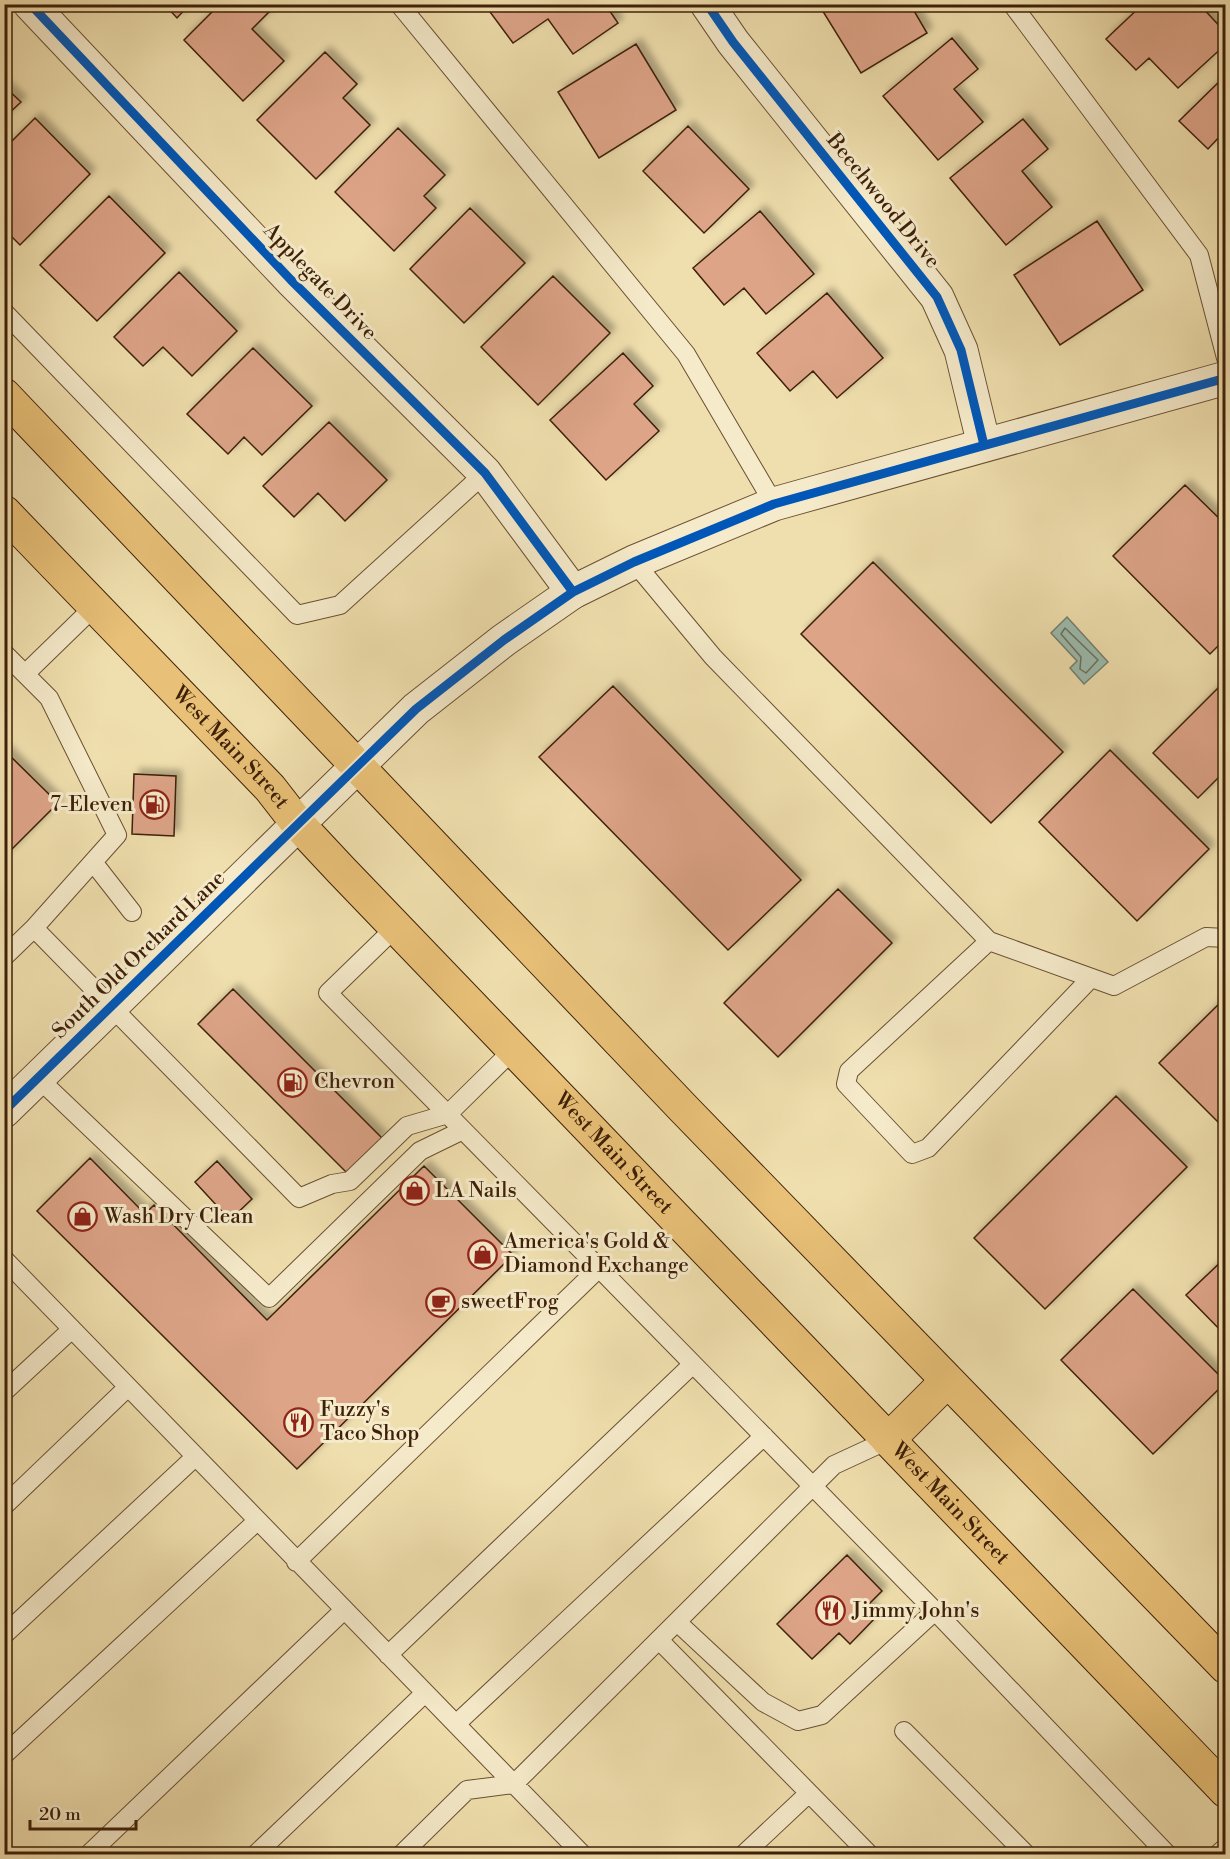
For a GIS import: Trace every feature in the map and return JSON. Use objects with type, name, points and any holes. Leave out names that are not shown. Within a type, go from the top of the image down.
[{"type":"main road","points":[[4,395],[676,1101],[1223,1661]]},
{"type":"main road","name":"West Main Street","points":[[4,512],[270,788],[298,824],[396,927],[1226,1791]]},
{"type":"main road","points":[[888,1440],[947,1381]]},
{"type":"street","name":"Applegate Drive","points":[[30,4],[291,280],[485,473],[573,592]]},
{"type":"street","name":"Beechwood Drive","points":[[707,4],[733,42],[938,297],[961,350],[984,445]]},
{"type":"street","name":"South Old Orchard Lane","points":[[4,1111],[416,709],[504,640],[573,592],[634,562],[774,504],[1118,410],[1226,378]]},
{"type":"lane","points":[[399,4],[686,354],[774,504]]},
{"type":"lane","points":[[1012,4],[1199,255],[1226,358]]},
{"type":"lane","points":[[4,312],[297,615],[340,605],[485,473]]},
{"type":"lane","points":[[634,562],[713,657],[989,941],[1114,986],[1206,937],[1226,938]]},
{"type":"lane","points":[[25,674],[95,606]]},
{"type":"lane","points":[[4,653],[49,698],[117,835],[34,928],[4,957]]},
{"type":"lane","points":[[93,862],[132,912]]},
{"type":"lane","points":[[396,927],[328,993],[935,1611],[1167,1854]]},
{"type":"lane","points":[[34,928],[299,1198],[332,1184],[350,1181],[407,1126],[448,1114],[514,1049]]},
{"type":"lane","points":[[989,941],[849,1071],[846,1084],[912,1154],[928,1148],[1091,978]]},
{"type":"lane","points":[[38,1078],[268,1298],[420,1151],[462,1130]]},
{"type":"lane","points":[[4,1259],[582,1854]]},
{"type":"lane","points":[[296,1562],[599,1268]]},
{"type":"lane","points":[[4,1392],[72,1329]]},
{"type":"lane","points":[[388,1655],[693,1364]]},
{"type":"lane","points":[[4,1506],[128,1387]]},
{"type":"lane","points":[[456,1725],[764,1436]]},
{"type":"lane","points":[[402,1854],[467,1790],[514,1784],[834,1465],[888,1440]]},
{"type":"lane","points":[[4,1635],[195,1457]]},
{"type":"lane","points":[[4,1755],[257,1521]]},
{"type":"lane","points":[[89,1854],[344,1610]]},
{"type":"lane","points":[[677,1622],[763,1702],[798,1721],[822,1715],[935,1611]]},
{"type":"lane","points":[[659,1640],[869,1854]]},
{"type":"lane","points":[[256,1854],[425,1693]]},
{"type":"lane","points":[[904,1731],[1026,1854]]},
{"type":"lane","points":[[744,1854],[808,1793]]},
{"type":"lane","points":[[1218,1854],[1226,1847]]},
{"type":"water","points":[[1067,617],[1108,662],[1084,684],[1070,668],[1077,661],[1051,633]]},
{"type":"building","points":[[164,4],[190,4],[177,18]]},
{"type":"building","points":[[220,4],[277,4],[252,29],[284,61],[243,101],[184,40]]},
{"type":"building","points":[[501,4],[605,4],[618,23],[573,54],[548,19],[513,43],[490,12]]},
{"type":"building","points":[[910,4],[927,33],[861,73],[819,5]]},
{"type":"building","points":[[1143,4],[1199,4],[1226,33],[1226,44],[1178,88],[1149,58],[1136,70],[1106,39]]},
{"type":"building","points":[[952,38],[978,69],[954,89],[983,122],[938,160],[883,96]]},
{"type":"building","points":[[636,44],[676,110],[599,158],[558,92]]},
{"type":"building","points":[[325,52],[357,84],[343,98],[370,125],[316,179],[257,120]]},
{"type":"building","points":[[1226,75],[1226,140],[1221,135],[1208,149],[1179,121]]},
{"type":"building","points":[[4,86],[21,102],[4,118]]},
{"type":"building","points":[[35,118],[90,174],[20,245],[4,229],[4,149]]},
{"type":"building","points":[[1023,119],[1048,149],[1022,171],[1052,207],[1006,245],[950,178]]},
{"type":"building","points":[[688,126],[749,189],[704,233],[643,171]]},
{"type":"building","points":[[398,128],[445,175],[424,196],[436,208],[394,251],[335,192]]},
{"type":"building","points":[[109,196],[165,253],[97,321],[40,265]]},
{"type":"building","points":[[470,208],[525,263],[464,323],[410,269]]},
{"type":"building","points":[[760,211],[814,274],[766,314],[744,288],[724,305],[693,268]]},
{"type":"building","points":[[1097,221],[1143,290],[1060,345],[1014,275]]},
{"type":"building","points":[[179,272],[237,331],[192,376],[163,347],[143,366],[114,337]]},
{"type":"building","points":[[553,276],[610,333],[538,405],[481,347]]},
{"type":"building","points":[[827,293],[883,358],[837,398],[813,371],[790,391],[757,353]]},
{"type":"building","points":[[253,348],[312,406],[262,455],[244,437],[228,454],[187,414]]},
{"type":"building","points":[[623,353],[653,386],[634,404],[659,431],[606,480],[550,420]]},
{"type":"building","points":[[329,422],[387,480],[345,521],[318,493],[294,517],[263,486]]},
{"type":"building","points":[[1185,485],[1226,525],[1226,638],[1210,654],[1113,556]]},
{"type":"building","points":[[873,562],[1063,752],[991,823],[801,634]]},
{"type":"building","points":[[1226,680],[1226,770],[1198,798],[1153,753]]},
{"type":"building","points":[[613,686],[801,880],[728,950],[539,757]]},
{"type":"building","points":[[4,750],[58,803],[4,857]]},
{"type":"building","points":[[1110,750],[1209,849],[1137,921],[1039,822]]},
{"type":"building","name":"7-Eleven","points":[[134,774],[176,776],[174,836],[132,834]]},
{"type":"building","points":[[838,889],[892,943],[778,1057],[724,1003]]},
{"type":"building","points":[[233,989],[382,1138],[347,1173],[198,1024]]},
{"type":"building","points":[[1226,997],[1226,1130],[1159,1063]]},
{"type":"building","points":[[1116,1096],[1187,1167],[1045,1309],[974,1238]]},
{"type":"building","points":[[90,1158],[145,1214],[154,1205],[267,1320],[424,1166],[513,1255],[297,1469],[37,1211]]},
{"type":"building","points":[[217,1161],[252,1199],[230,1220],[195,1182]]},
{"type":"building","points":[[1226,1257],[1226,1336],[1186,1295]]},
{"type":"building","points":[[1133,1289],[1226,1382],[1153,1454],[1061,1360]]},
{"type":"building","name":"Jimmy John's","points":[[847,1555],[882,1591],[867,1606],[877,1616],[850,1644],[839,1633],[812,1659],[777,1624]]},
{"type":"cycle path","points":[[30,4],[291,280],[485,473],[573,592]]},
{"type":"cycle path","points":[[707,4],[733,42],[937,297],[961,350],[984,445]]},
{"type":"cycle path","points":[[4,1111],[416,709],[504,640],[573,592],[634,562],[774,504],[1226,378]]},
{"type":"place","name":"7-Eleven","points":[[154,805]]},
{"type":"place","name":"Chevron","points":[[293,1082]]},
{"type":"place","name":"LA Nails","points":[[414,1191]]},
{"type":"place","name":"Wash Dry Clean","points":[[83,1217]]},
{"type":"place","name":"America's Gold & Diamond Exchange","points":[[483,1254]]},
{"type":"place","name":"sweetFrog","points":[[440,1302]]},
{"type":"place","name":"Fuzzy's Taco Shop","points":[[299,1422]]},
{"type":"place","name":"Jimmy John's","points":[[831,1611]]}]
